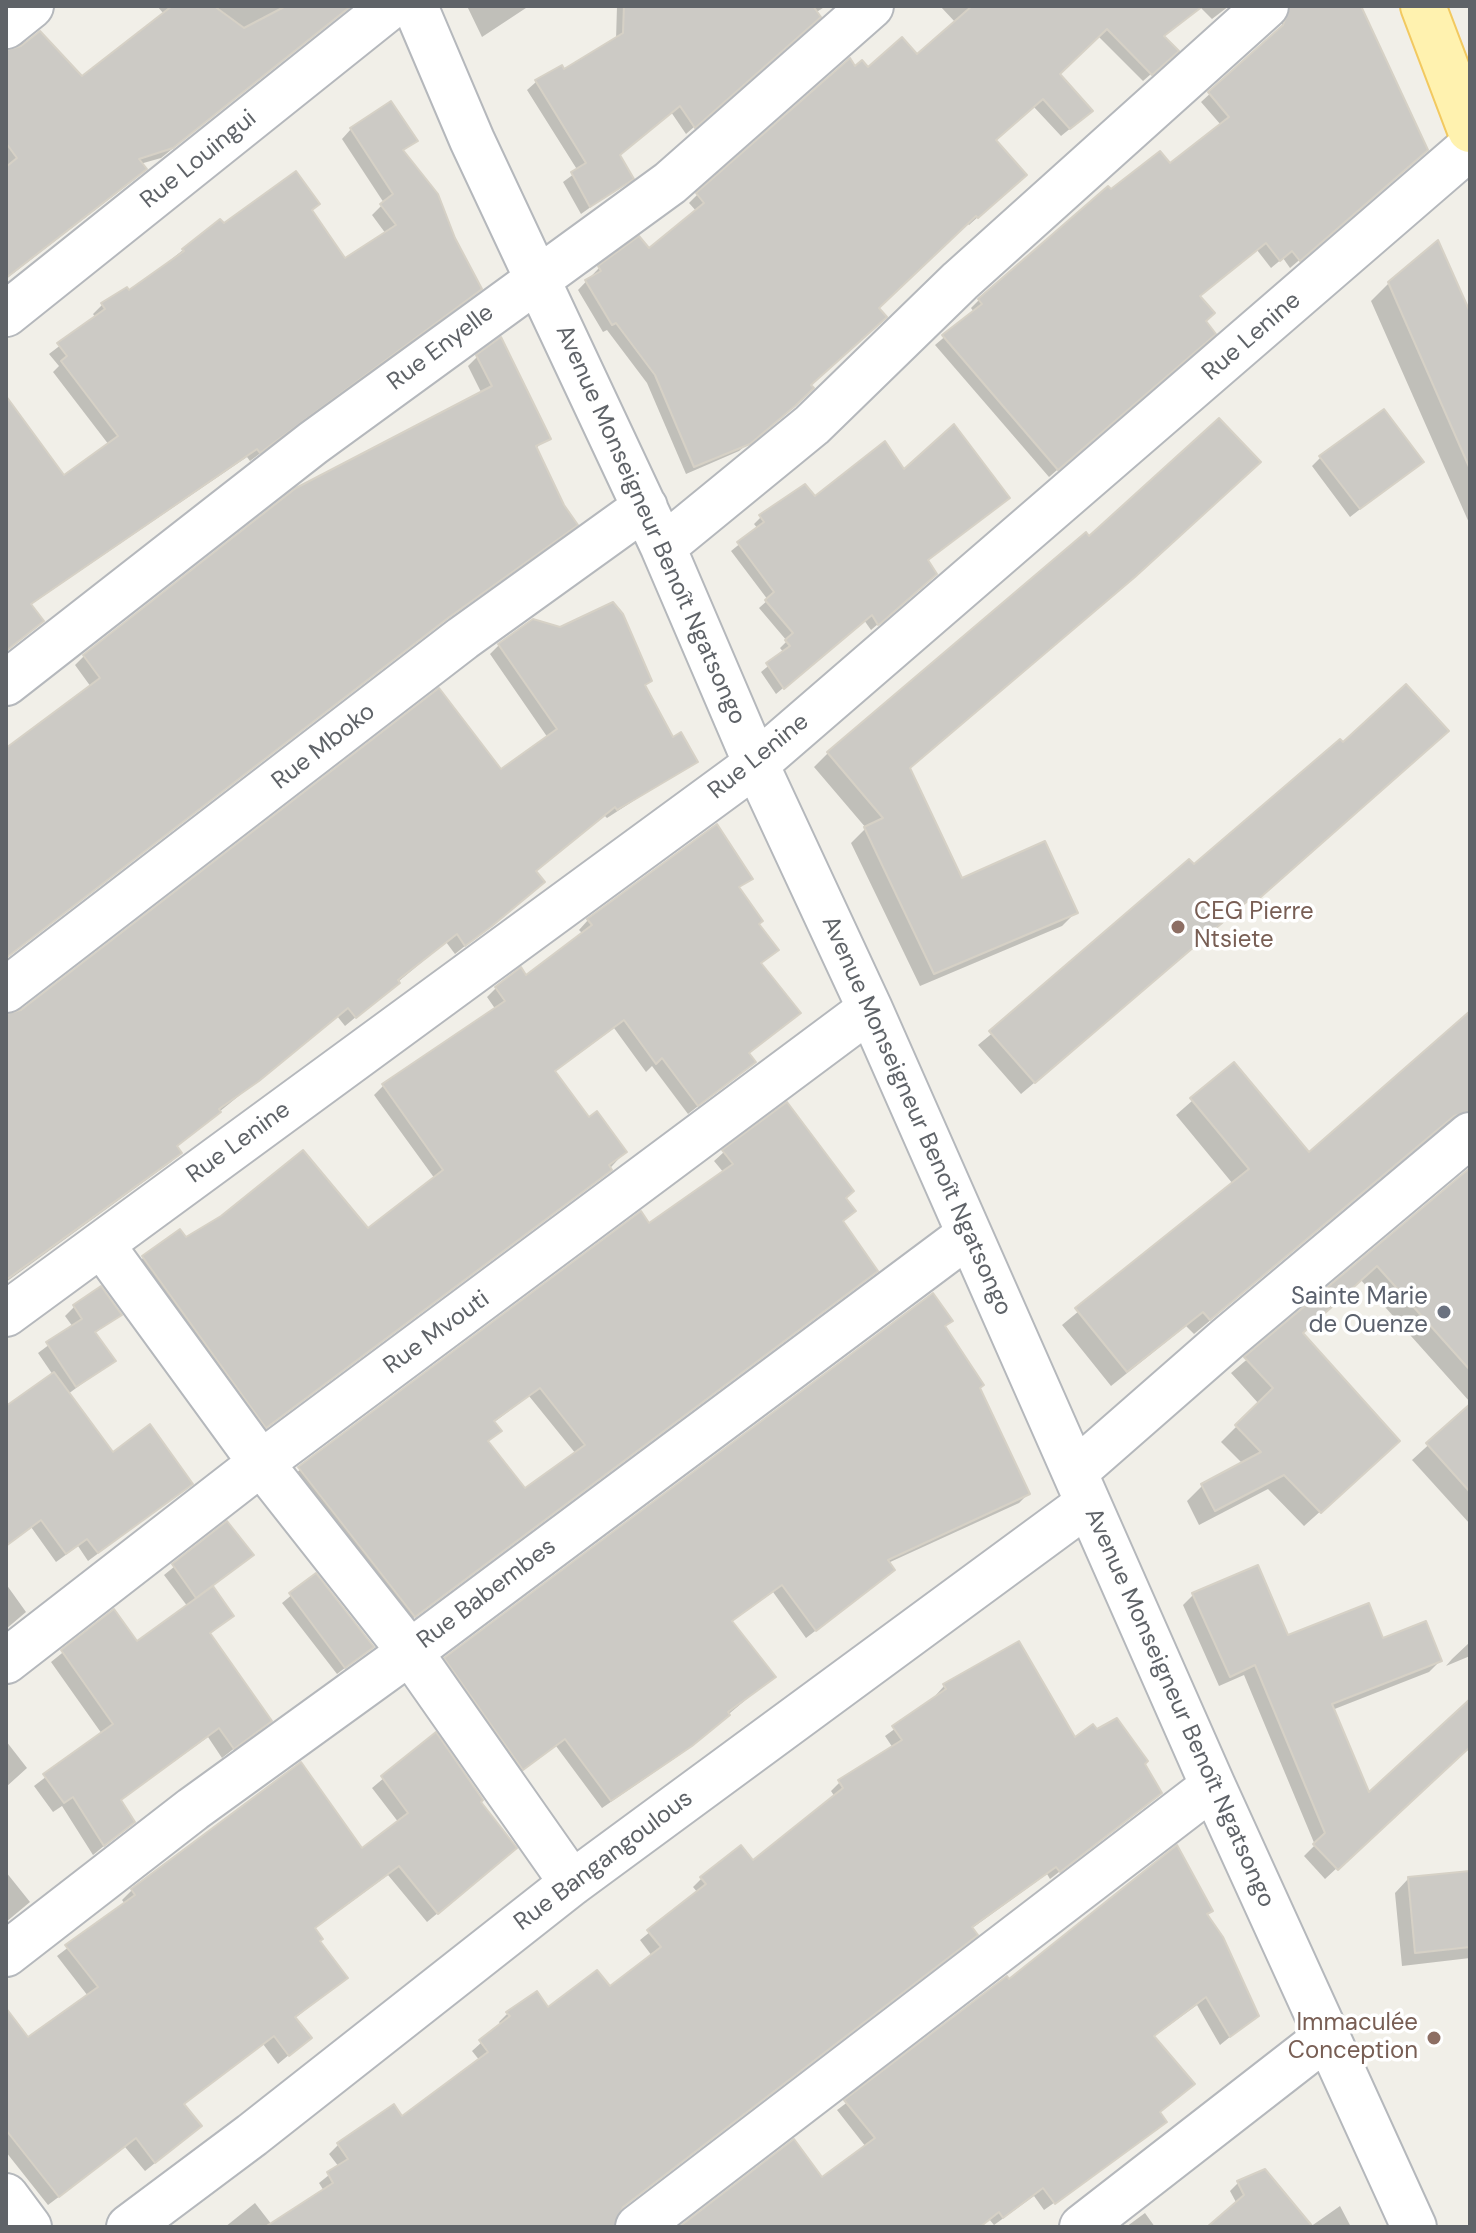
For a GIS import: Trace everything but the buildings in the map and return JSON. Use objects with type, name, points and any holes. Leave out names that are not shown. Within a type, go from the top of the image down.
[{"type":"main road","points":[[1423,6],[1470,130]]},
{"type":"street","points":[[6,26],[31,6]]},
{"type":"street","name":"Rue Louingui","points":[[6,314],[391,6]]},
{"type":"street","name":"Avenue Monseigneur Benoît Ngatsongo","points":[[415,6],[472,140],[539,275],[663,547],[756,764],[870,1009],[1325,2038],[1414,2227]]},
{"type":"street","name":"Rue Enyelle","points":[[6,683],[313,443],[539,275],[670,183],[871,6]]},
{"type":"street","points":[[663,547],[812,425],[960,281],[1266,6]]},
{"type":"street","name":"Rue Lenine","points":[[6,1314],[756,764],[1470,147]]},
{"type":"street","name":"Rue Mboko","points":[[6,990],[463,638],[645,507]]},
{"type":"street","name":"Rue Mvouti","points":[[6,1661],[261,1463],[870,1009]]},
{"type":"street","name":"Rue Bangangoulous","points":[[129,2227],[252,2135],[1082,1487],[1228,1338],[1470,1135]]},
{"type":"street","name":"Rue Babembes","points":[[6,1954],[193,1809],[410,1652],[968,1235]]},
{"type":"street","points":[[102,1245],[261,1463],[410,1652],[572,1883]]},
{"type":"street","points":[[638,2227],[1213,1786]]},
{"type":"street","points":[[1082,2227],[1325,2038]]},
{"type":"street","points":[[6,2196],[29,2227]]},
{"type":"place","name":"CEG Pierre Ntsiete","points":[[1178,927]]},
{"type":"place","name":"Sainte Marie de Ouenze","points":[[1444,1312]]},
{"type":"place","name":"Immaculée Conception","points":[[1434,2038]]}]
